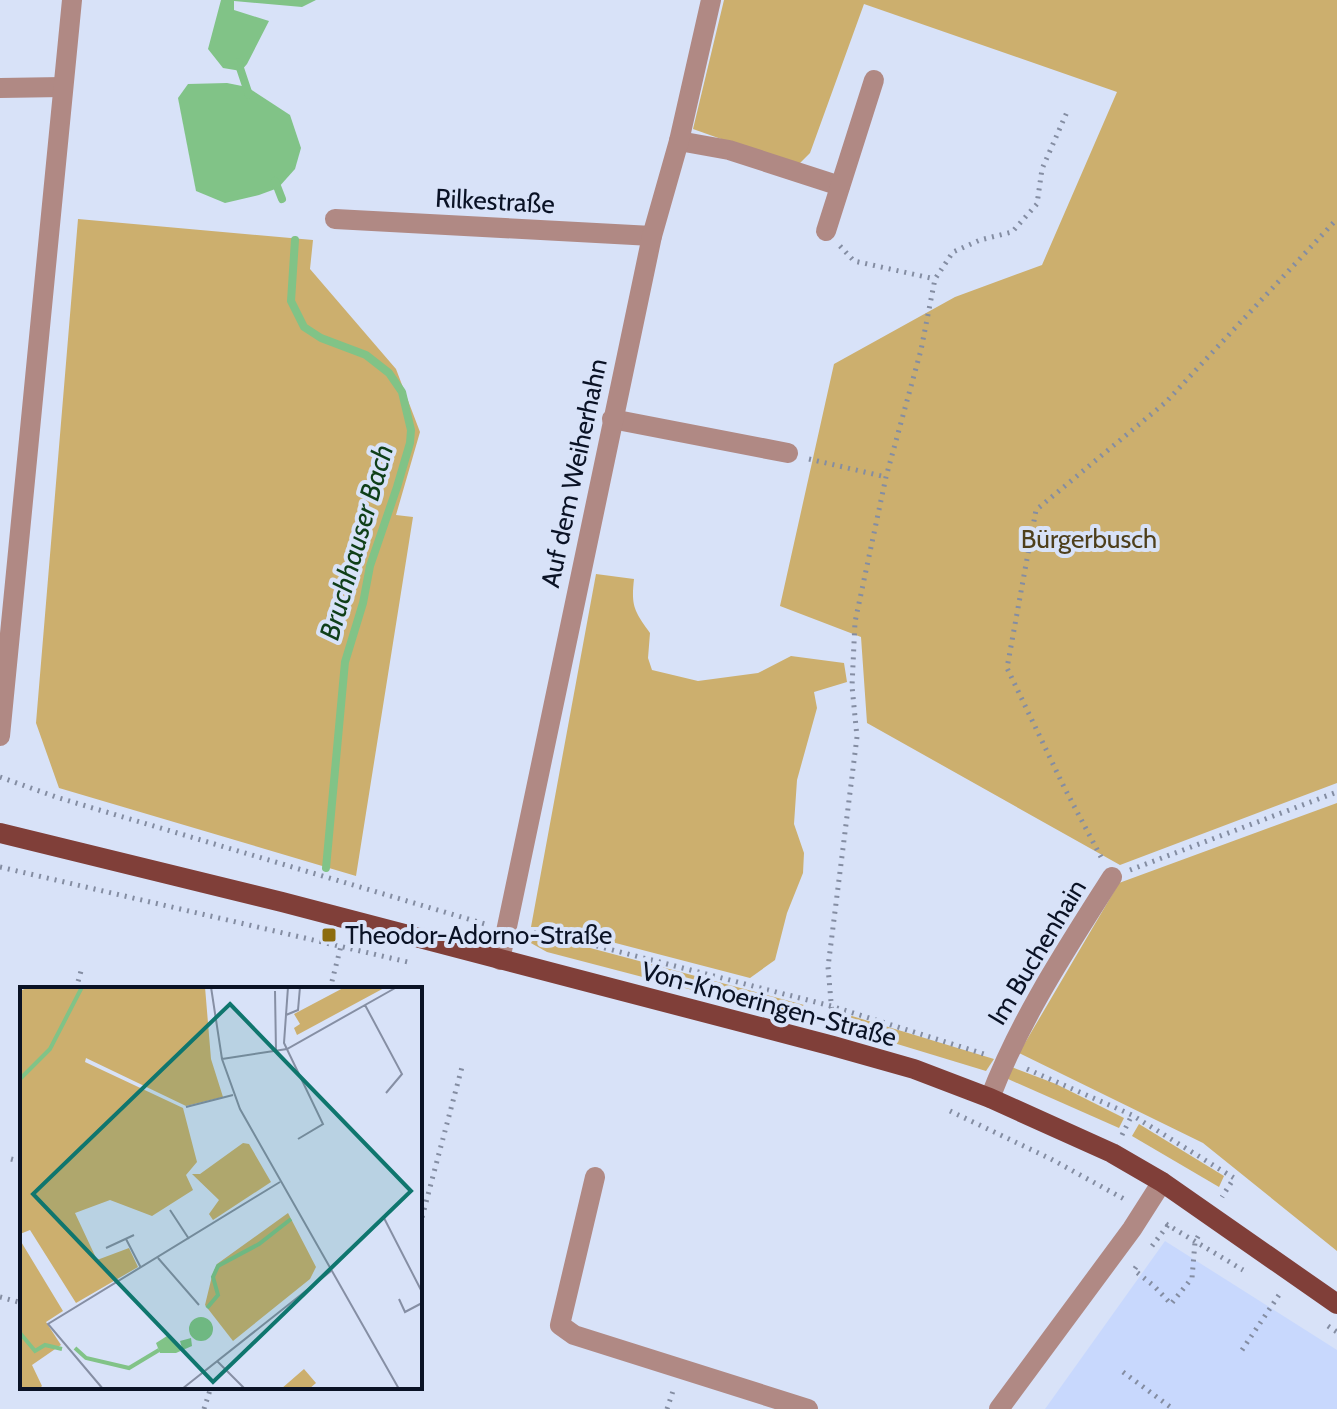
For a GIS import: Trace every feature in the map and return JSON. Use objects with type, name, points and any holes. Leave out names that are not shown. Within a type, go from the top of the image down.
[{"type":"main road","name":"Von-Knoeringen-Straße","points":[[0,833],[914,1069],[990,1098],[1112,1153],[1162,1182],[1337,1304]]},
{"type":"street","points":[[0,736],[72,0]]},
{"type":"street","name":"Auf dem Weiherhahn","points":[[500,960],[652,236],[679,141],[711,0]]},
{"type":"street","points":[[826,231],[874,80]]},
{"type":"street","points":[[0,88],[63,87]]},
{"type":"street","points":[[679,141],[729,150],[840,186]]},
{"type":"street","name":"Rilkestraße","points":[[335,219],[652,236]]},
{"type":"street","points":[[612,419],[788,453]]},
{"type":"street","name":"Im Buchenhain","points":[[990,1098],[1004,1061],[1049,977],[1112,877]]},
{"type":"street","points":[[595,1177],[560,1325],[574,1335],[808,1409]]},
{"type":"street","points":[[999,1409],[1162,1182]]},
{"type":"path","points":[[833,1046],[828,967],[857,737],[852,686],[855,622],[886,477],[921,350],[935,279],[953,252],[980,240],[1012,232],[1037,204],[1042,169],[1067,112]]},
{"type":"path","points":[[1112,877],[1064,787],[1007,668],[1036,510],[1166,402],[1337,219]]},
{"type":"path","points":[[826,231],[854,261],[935,279]]},
{"type":"path","points":[[788,453],[886,477]]},
{"type":"path","points":[[0,777],[59,798],[506,930],[554,935],[831,1006],[1054,1079],[1132,1115],[1234,1178],[1195,1242],[1192,1278],[1171,1304],[1137,1272]]},
{"type":"path","name":"Im Buchenhain","points":[[1112,877],[1337,792]]},
{"type":"path","points":[[0,867],[418,965]]},
{"type":"path","points":[[331,987],[341,946]]},
{"type":"path","points":[[77,987],[81,971]]},
{"type":"path","points":[[422,1217],[462,1067]]},
{"type":"path","points":[[949,1110],[1051,1159],[1256,1277]]},
{"type":"path","points":[[11,1159],[20,1161]]},
{"type":"path","points":[[1268,1285],[1292,1300]]},
{"type":"path","points":[[1242,1350],[1281,1292]]},
{"type":"path","points":[[0,1297],[20,1302]]},
{"type":"path","points":[[1326,1324],[1337,1332]]},
{"type":"path","points":[[1123,1372],[1173,1409]]},
{"type":"path","points":[[204,1409],[210,1389]]},
{"type":"shaded area","points":[[221,0],[316,0],[302,7],[234,1],[234,10],[269,21],[241,71],[223,68],[208,49]]},
{"type":"shaded area","points":[[227,83],[247,87],[290,115],[301,148],[295,169],[278,188],[225,203],[196,191],[178,98],[188,84]]},
{"type":"shaded area","points":[[1165,1241],[1337,1350],[1337,1409],[1045,1409]]},
{"type":"green space","name":"Bürgerbusch","points":[[724,0],[1337,0],[1337,783],[1120,865],[867,723],[861,637],[780,606],[834,364],[955,297],[1042,265],[1117,92],[864,4],[810,153],[797,166],[693,129]]},
{"type":"green space","points":[[78,219],[313,240],[310,269],[396,369],[420,432],[396,515],[413,517],[356,876],[59,788],[36,723]]},
{"type":"green space","points":[[596,574],[634,579],[635,608],[650,633],[648,658],[652,670],[698,681],[758,673],[791,656],[844,663],[847,682],[814,692],[817,708],[797,780],[794,824],[804,853],[803,873],[787,913],[775,960],[750,978],[554,927],[531,927]]},
{"type":"green space","points":[[1337,803],[1337,1251],[1203,1143],[1019,1053],[1119,883]]},
{"type":"green space","points":[[549,937],[804,1005],[792,1016],[547,952],[529,942]]},
{"type":"green space","points":[[842,1013],[994,1059],[986,1071],[861,1033],[851,1026]]},
{"type":"green space","points":[[1009,1066],[1056,1084],[1124,1118],[1119,1128],[1008,1079]]},
{"type":"green space","points":[[1139,1124],[1224,1176],[1219,1187],[1132,1136]]},
{"type":"waterway","name":"Bruchhauser Bach","points":[[238,62],[249,95]]},
{"type":"waterway","name":"Bruchhauser Bach","points":[[275,181],[282,199]]},
{"type":"waterway","name":"Bruchhauser Bach","points":[[295,240],[291,301],[304,327],[321,338],[366,355],[389,373],[402,392],[411,430],[410,443],[370,566],[363,603],[345,662],[326,868]]},
{"type":"place","name":"Theodor-Adorno-Straße","points":[[329,935]]}]
